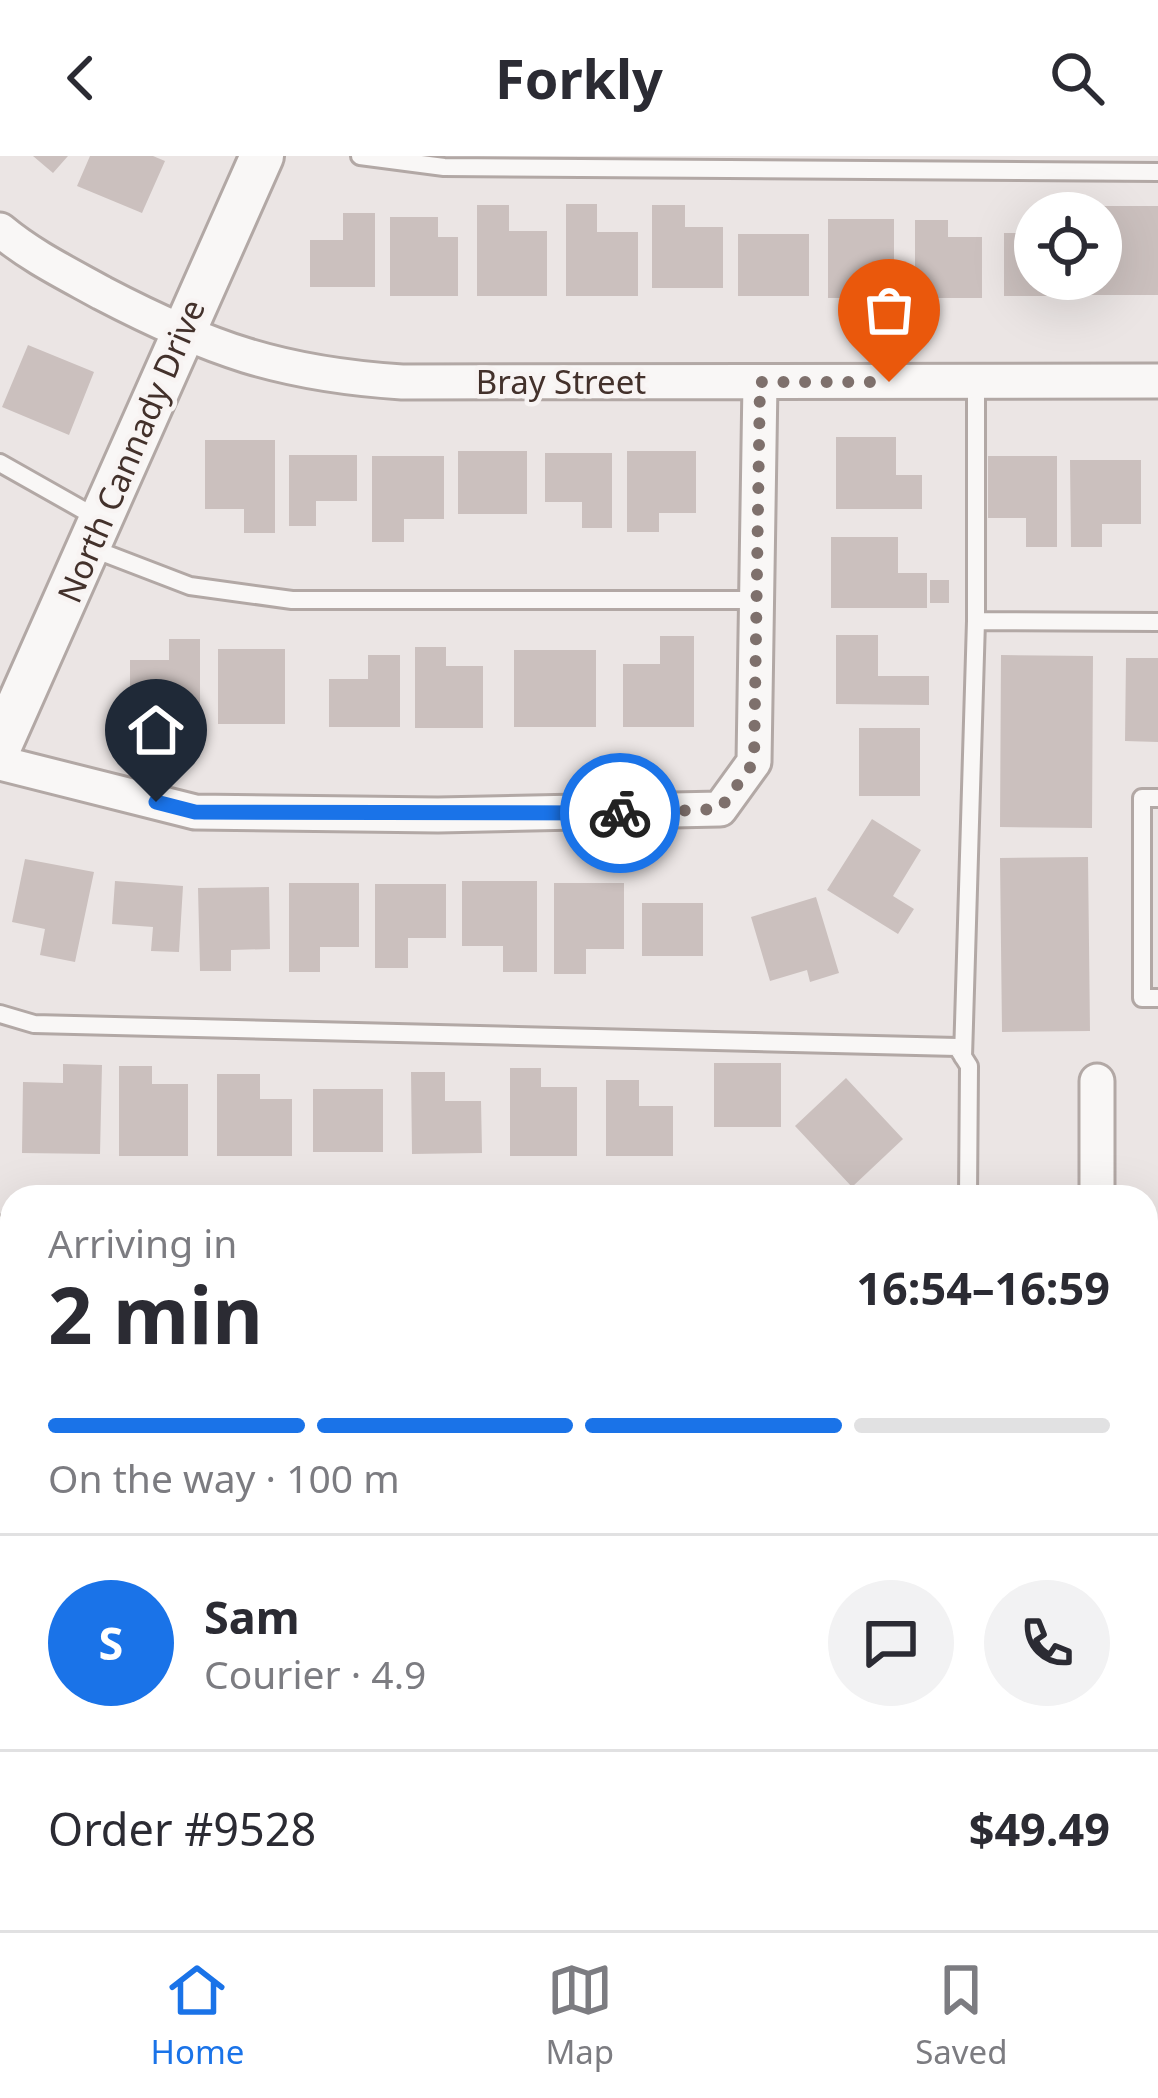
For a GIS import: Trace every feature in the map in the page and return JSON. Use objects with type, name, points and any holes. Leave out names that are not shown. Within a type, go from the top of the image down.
[{"type":"street","name":"North Cannady Drive","points":[[0,746],[262,156]]},
{"type":"street","name":"Bray Street","points":[[0,230],[28,253],[180,334],[256,362],[346,379],[1158,381]]},
{"type":"street","points":[[0,764],[195,812],[720,809],[754,762],[760,382]]},
{"type":"street","points":[[1096,1185],[1097,1081]]},
{"type":"lane","points":[[360,156],[444,167],[1158,172]]},
{"type":"lane","points":[[963,1057],[976,621],[976,381]]},
{"type":"lane","points":[[0,463],[94,533],[190,586],[292,600],[757,600]]},
{"type":"lane","points":[[976,621],[1158,622]]},
{"type":"lane","points":[[1158,798],[1142,798],[1142,998],[1158,998]]},
{"type":"lane","points":[[0,1014],[34,1024],[957,1047],[969,1066],[968,1185]]},
{"type":"building","points":[[33,156],[68,156],[53,173]]},
{"type":"building","points":[[90,156],[153,156],[165,161],[142,213],[77,186]]},
{"type":"building","points":[[566,204],[597,204],[597,232],[638,232],[638,296],[566,296]]},
{"type":"building","points":[[477,205],[509,205],[509,231],[547,231],[547,296],[477,296]]},
{"type":"building","points":[[652,205],[685,205],[685,227],[723,227],[723,288],[652,288]]},
{"type":"building","points":[[1122,206],[1158,206],[1158,295],[1122,295]]},
{"type":"building","points":[[343,213],[375,213],[375,287],[310,287],[310,240],[343,240]]},
{"type":"building","points":[[390,217],[438,217],[438,237],[458,237],[458,296],[390,296]]},
{"type":"building","points":[[828,219],[894,219],[894,298],[828,298]]},
{"type":"building","points":[[915,220],[948,220],[948,237],[982,237],[982,298],[915,298]]},
{"type":"building","points":[[1004,233],[1014,233],[1014,296],[1004,296]]},
{"type":"building","points":[[738,234],[809,234],[809,296],[738,296]]},
{"type":"building","points":[[28,345],[94,372],[69,435],[2,407]]},
{"type":"building","points":[[836,437],[896,437],[896,475],[922,475],[922,509],[836,509]]},
{"type":"building","points":[[205,440],[275,440],[275,533],[244,533],[244,509],[205,509]]},
{"type":"building","points":[[458,451],[527,451],[527,514],[458,514]]},
{"type":"building","points":[[627,451],[696,451],[696,513],[659,513],[659,532],[627,532]]},
{"type":"building","points":[[545,453],[612,453],[612,528],[582,528],[582,502],[545,502]]},
{"type":"building","points":[[289,455],[357,455],[357,501],[316,501],[316,526],[289,526]]},
{"type":"building","points":[[372,456],[444,456],[444,519],[404,519],[404,542],[372,542]]},
{"type":"building","points":[[988,456],[1057,456],[1057,547],[1026,547],[1026,518],[988,518]]},
{"type":"building","points":[[1070,460],[1141,460],[1141,524],[1102,524],[1102,547],[1071,547]]},
{"type":"building","points":[[831,537],[898,537],[898,573],[927,573],[927,608],[831,608]]},
{"type":"building","points":[[930,580],[949,580],[949,603],[930,603]]},
{"type":"building","points":[[836,635],[878,635],[878,676],[929,676],[929,705],[836,704]]},
{"type":"building","points":[[660,636],[694,636],[694,727],[623,727],[623,664],[660,664]]},
{"type":"building","points":[[169,639],[200,639],[200,722],[130,722],[130,660],[169,660]]},
{"type":"building","points":[[415,647],[446,647],[446,666],[483,666],[483,728],[415,728]]},
{"type":"building","points":[[218,649],[285,649],[285,724],[218,724]]},
{"type":"building","points":[[514,650],[596,650],[596,727],[514,727]]},
{"type":"building","points":[[368,655],[400,655],[400,727],[329,727],[329,679],[368,679]]},
{"type":"building","points":[[1001,655],[1093,656],[1092,828],[1000,827]]},
{"type":"building","points":[[1126,658],[1158,658],[1158,742],[1125,741]]},
{"type":"building","points":[[859,728],[920,728],[920,796],[859,796]]},
{"type":"building","points":[[872,819],[921,850],[893,896],[914,909],[898,934],[827,890]]},
{"type":"building","points":[[1088,857],[1090,1031],[1002,1032],[1000,858]]},
{"type":"building","points":[[25,859],[94,872],[75,962],[40,955],[45,929],[12,922]]},
{"type":"building","points":[[115,881],[183,886],[179,952],[151,951],[153,927],[112,924]]},
{"type":"building","points":[[462,881],[537,881],[537,972],[503,972],[503,946],[462,946]]},
{"type":"building","points":[[289,883],[359,883],[359,947],[320,947],[320,972],[289,972]]},
{"type":"building","points":[[554,883],[624,883],[624,949],[586,949],[586,974],[554,974]]},
{"type":"building","points":[[375,884],[446,884],[446,938],[408,938],[408,968],[375,968]]},
{"type":"building","points":[[269,887],[270,949],[231,950],[231,971],[200,971],[198,888]]},
{"type":"building","points":[[816,897],[839,973],[810,982],[807,970],[770,981],[751,917]]},
{"type":"building","points":[[642,903],[703,903],[703,956],[642,956]]},
{"type":"building","points":[[714,1063],[781,1063],[781,1127],[714,1127]]},
{"type":"building","points":[[63,1064],[102,1065],[100,1154],[22,1153],[23,1082],[63,1083]]},
{"type":"building","points":[[119,1066],[152,1066],[152,1084],[188,1084],[188,1156],[119,1156]]},
{"type":"building","points":[[510,1068],[541,1068],[541,1087],[577,1087],[577,1156],[510,1156]]},
{"type":"building","points":[[411,1072],[445,1072],[445,1101],[481,1101],[482,1153],[412,1154]]},
{"type":"building","points":[[217,1074],[260,1074],[260,1099],[292,1099],[292,1156],[217,1156]]},
{"type":"building","points":[[846,1078],[903,1139],[850,1185],[795,1126]]},
{"type":"building","points":[[606,1080],[639,1080],[639,1106],[673,1106],[673,1156],[606,1156]]},
{"type":"building","points":[[313,1089],[383,1089],[383,1152],[313,1152]]},
{"type":"way so far","points":[[620,813],[720,809],[754,762],[760,382],[889,382]]},
{"type":"route","points":[[156,802],[195,812],[620,813]]}]
